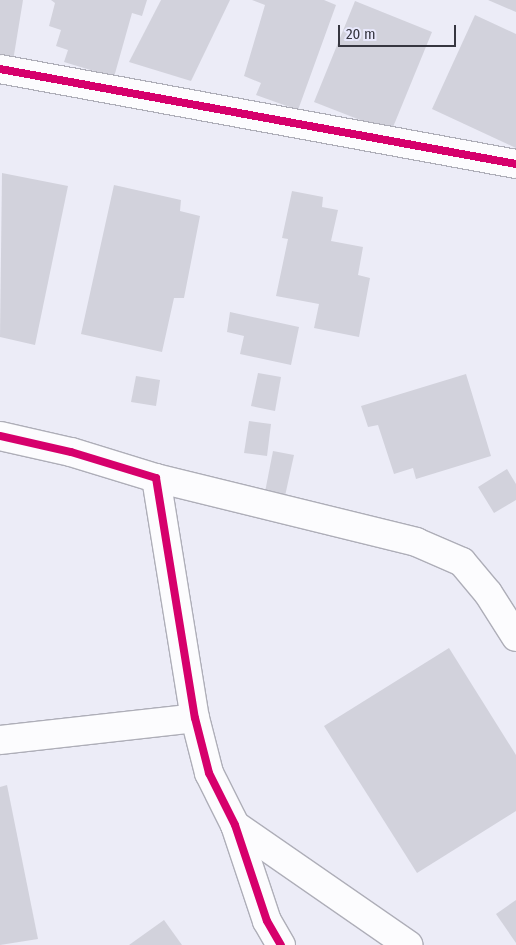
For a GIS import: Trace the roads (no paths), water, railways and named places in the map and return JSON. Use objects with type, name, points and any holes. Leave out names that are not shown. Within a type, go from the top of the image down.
[{"type":"street","points":[[0,69],[516,164]]},
{"type":"street","points":[[0,436],[71,452],[156,478],[416,542],[462,562],[488,593],[516,637]]},
{"type":"street","points":[[156,478],[195,718],[208,773],[234,825],[254,889],[281,945]]},
{"type":"street","points":[[0,740],[195,718]]},
{"type":"street","points":[[234,825],[408,945]]}]
